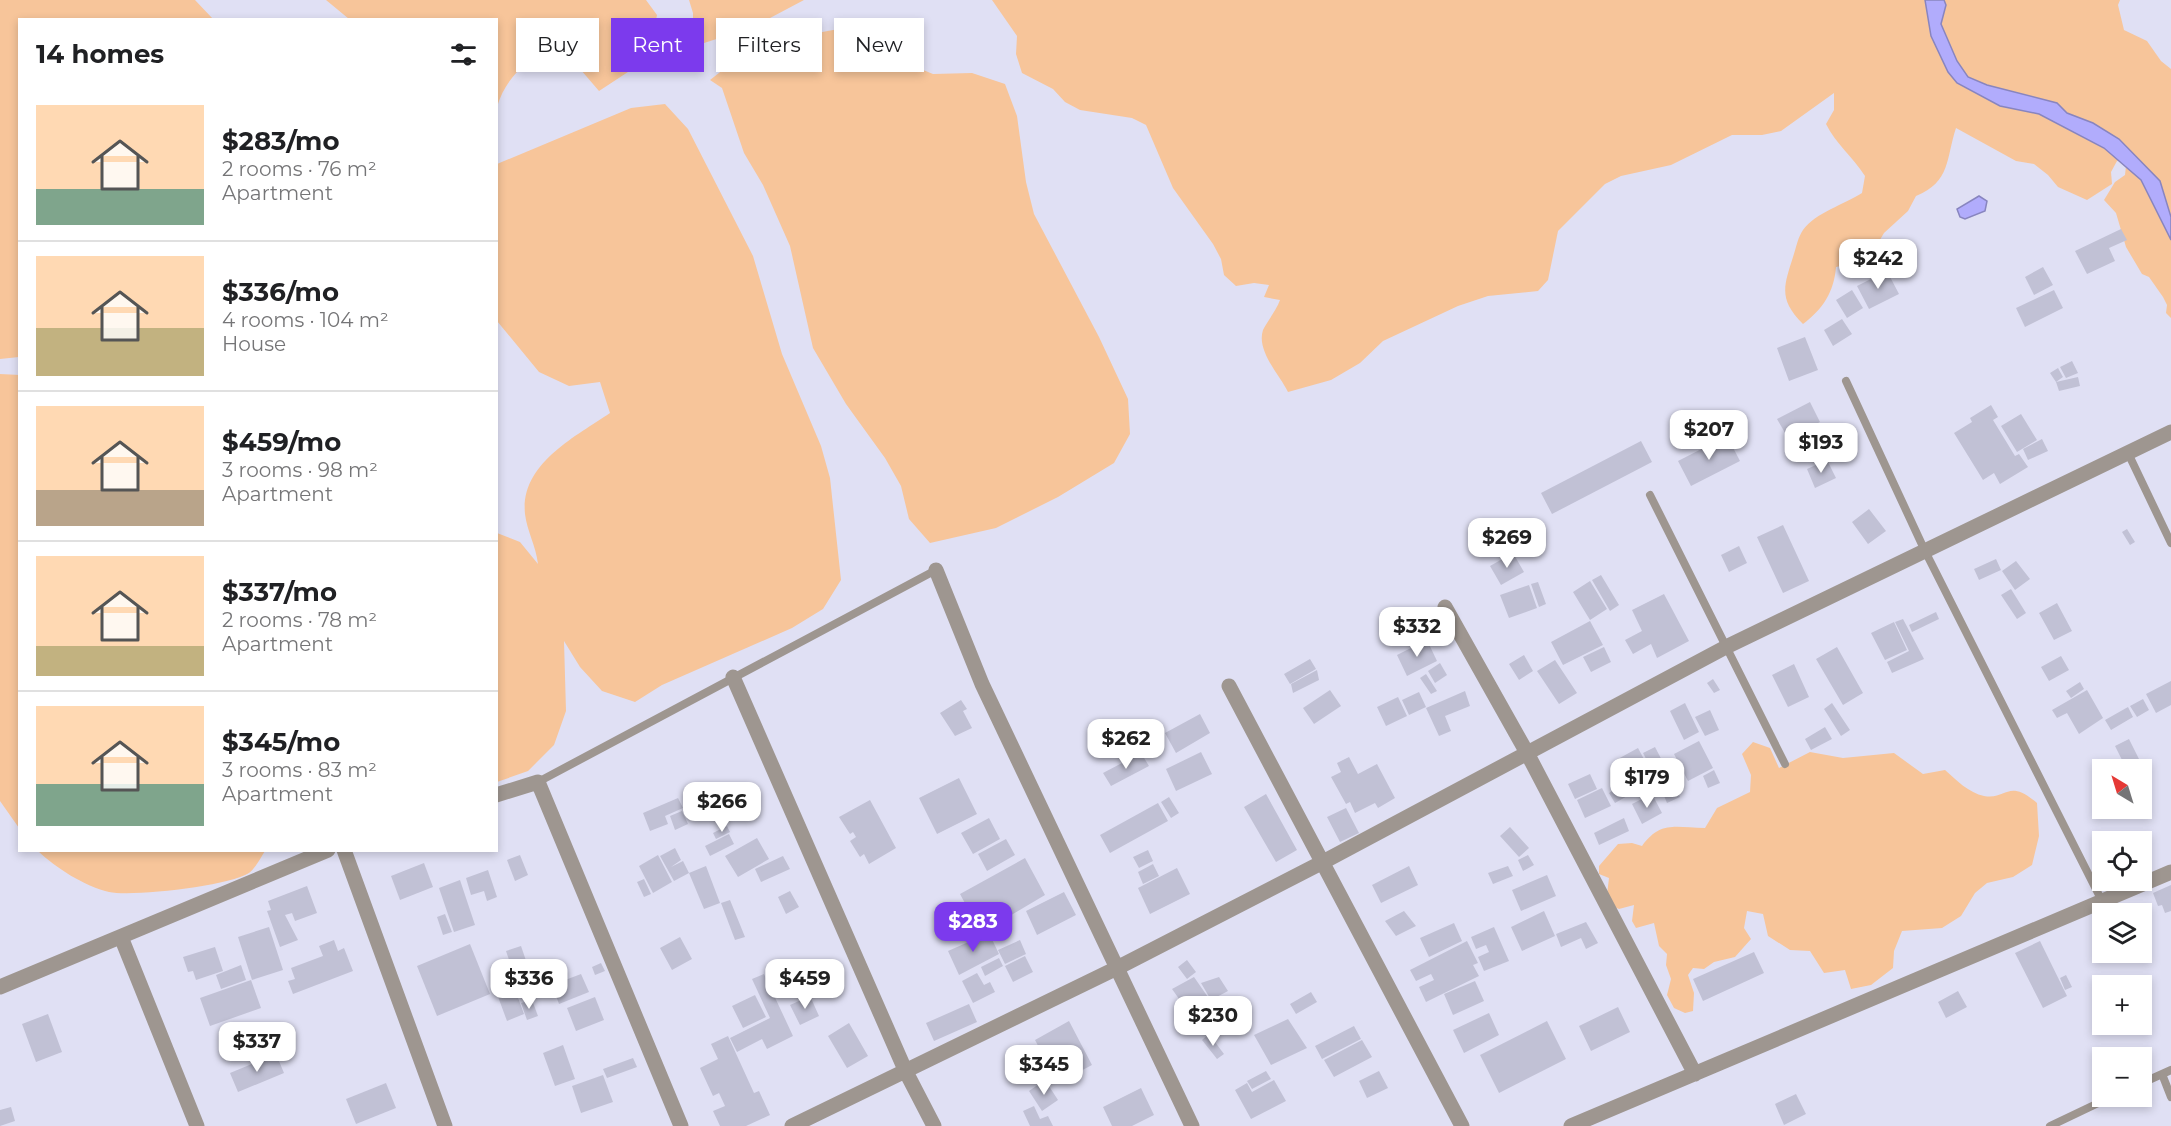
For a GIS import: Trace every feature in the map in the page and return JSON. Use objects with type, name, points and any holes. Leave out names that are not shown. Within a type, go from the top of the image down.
[{"type":"street","points":[[792,1126],[1116,968],[1323,862],[1526,751],[1726,646],[2171,432]]},
{"type":"street","points":[[936,570],[982,684],[1192,1126]]},
{"type":"street","points":[[1445,607],[1526,751],[1695,1074]]},
{"type":"street","points":[[733,677],[906,1072],[934,1126]]},
{"type":"street","points":[[1229,686],[1462,1126]]},
{"type":"street","points":[[498,794],[538,782],[681,1126]]},
{"type":"street","points":[[0,987],[323,852]]},
{"type":"street","points":[[345,852],[445,1126]]},
{"type":"street","points":[[1571,1126],[2171,872]]},
{"type":"street","points":[[121,938],[197,1126]]},
{"type":"lane","points":[[1846,381],[1925,551],[2102,901]]},
{"type":"lane","points":[[2128,453],[2171,543]]},
{"type":"lane","points":[[1650,495],[1785,764]]},
{"type":"lane","points":[[538,782],[936,570]]},
{"type":"lane","points":[[2152,1078],[2171,1070]]},
{"type":"lane","points":[[2162,1074],[2171,1097]]},
{"type":"lane","points":[[2050,1126],[2092,1106]]},
{"type":"shaded area","points":[[0,0],[195,0],[212,18],[18,18],[18,357],[0,359]]},
{"type":"shaded area","points":[[326,0],[646,0],[657,15],[656,18],[611,18],[611,72],[628,72],[599,91],[583,72],[599,72],[599,18],[516,18],[517,72],[506,86],[498,104],[498,18],[348,18]]},
{"type":"shaded area","points":[[689,0],[804,0],[770,18],[716,18],[716,39],[704,43],[704,18],[693,18]]},
{"type":"shaded area","points":[[992,0],[2120,0],[2118,5],[2124,30],[2147,41],[2161,61],[2171,69],[2171,318],[2166,313],[2167,305],[2163,297],[2149,277],[2142,274],[2126,247],[2116,213],[2104,200],[2115,182],[2125,175],[2126,166],[2121,159],[2117,161],[2111,172],[2112,184],[2087,200],[2058,187],[2034,164],[2016,161],[1956,128],[1945,168],[1936,184],[1916,196],[1908,211],[1884,233],[1868,260],[1836,267],[1833,284],[1822,306],[1803,324],[1790,307],[1785,292],[1787,276],[1800,236],[1808,224],[1815,219],[1862,193],[1865,176],[1826,124],[1834,110],[1834,93],[1781,131],[1762,135],[1732,135],[1671,165],[1621,176],[1605,184],[1558,231],[1548,280],[1538,291],[1488,296],[1458,306],[1383,341],[1360,363],[1331,380],[1288,392],[1263,346],[1263,330],[1280,300],[1264,297],[1269,285],[1254,283],[1236,286],[1224,275],[1221,259],[1213,244],[1173,188],[1146,125],[1132,118],[1080,110],[1065,102],[1053,89],[1022,73],[1016,54],[1017,36]]},
{"type":"shaded area","points":[[1925,0],[1944,0],[1946,5],[1941,24],[1957,61],[1968,77],[1987,85],[2057,103],[2067,113],[2093,123],[2119,139],[2160,181],[2171,217],[2171,240],[2141,180],[2104,148],[2039,114],[2000,106],[1957,83],[1948,72],[1931,36]]},
{"type":"shaded area","points":[[834,30],[834,72],[924,70],[933,74],[972,73],[1005,84],[1017,116],[1026,182],[1034,214],[1099,337],[1128,399],[1130,434],[1114,463],[1058,497],[996,528],[930,543],[909,519],[901,486],[885,458],[846,404],[813,348],[790,246],[763,185],[744,153],[722,88],[710,80],[720,72],[822,72],[822,32]]},
{"type":"shaded area","points":[[665,104],[688,129],[753,256],[782,354],[821,446],[830,478],[841,580],[823,609],[792,628],[662,685],[635,702],[602,691],[580,667],[564,641],[566,711],[554,745],[528,771],[498,782],[498,533],[520,542],[538,564],[525,514],[526,496],[531,480],[540,466],[566,442],[610,413],[600,382],[569,386],[539,372],[498,322],[498,164],[631,108]]},
{"type":"shaded area","points":[[1979,196],[1987,201],[1985,211],[1965,219],[1960,217],[1957,209]]},
{"type":"shaded area","points":[[0,374],[18,375],[18,827],[0,801]]},
{"type":"shaded area","points":[[1753,742],[1770,748],[1779,768],[1810,752],[1843,758],[1894,753],[1923,774],[1945,770],[1963,786],[1984,796],[2019,792],[2037,803],[2039,836],[2032,865],[2013,877],[1987,883],[1975,893],[1961,916],[1942,928],[1902,931],[1894,951],[1893,968],[1871,985],[1851,989],[1845,970],[1824,973],[1810,951],[1790,950],[1768,936],[1763,914],[1747,911],[1744,928],[1751,939],[1735,957],[1714,962],[1704,969],[1693,968],[1688,975],[1694,993],[1693,1011],[1685,1013],[1674,1008],[1667,995],[1671,979],[1666,965],[1667,954],[1659,946],[1654,923],[1636,928],[1632,921],[1634,905],[1619,909],[1606,903],[1609,878],[1599,874],[1599,866],[1618,844],[1632,843],[1642,846],[1656,832],[1670,827],[1705,828],[1717,808],[1750,792],[1751,775],[1742,754]]},
{"type":"shaded area","points":[[39,852],[264,852],[249,873],[238,878],[202,886],[138,893],[109,892],[100,889],[80,881]]},
{"type":"building","points":[[2121,229],[2127,240],[2109,248],[2115,261],[2087,274],[2075,251]]},
{"type":"building","points":[[2043,267],[2053,285],[2034,295],[2025,277]]},
{"type":"building","points":[[1887,271],[1899,294],[1869,309],[1857,286]]},
{"type":"building","points":[[1852,290],[1863,308],[1847,318],[1836,300]]},
{"type":"building","points":[[2054,290],[2063,308],[2025,327],[2016,308]]},
{"type":"building","points":[[1842,319],[1852,334],[1833,346],[1824,330]]},
{"type":"building","points":[[1805,337],[1818,370],[1789,381],[1777,348]]},
{"type":"building","points":[[2072,361],[2078,373],[2066,378],[2060,367]]},
{"type":"building","points":[[2058,368],[2063,377],[2056,382],[2050,373]]},
{"type":"building","points":[[2078,377],[2080,386],[2059,391],[2056,382]]},
{"type":"building","points":[[1810,402],[1820,422],[1788,438],[1777,419]]},
{"type":"building","points":[[1991,405],[1998,417],[1993,420],[2015,456],[2019,454],[2028,467],[2000,484],[1994,473],[1983,480],[1954,433],[1972,422],[1970,418]]},
{"type":"building","points":[[2021,414],[2037,440],[2017,452],[2001,426]]},
{"type":"building","points":[[1727,436],[1740,461],[1691,486],[1678,461]]},
{"type":"building","points":[[2042,439],[2048,451],[2028,460],[2023,449]]},
{"type":"building","points":[[1641,441],[1652,462],[1552,514],[1541,493]]},
{"type":"building","points":[[1827,460],[1836,478],[1815,488],[1807,469]]},
{"type":"building","points":[[1869,509],[1886,531],[1868,544],[1852,522]]},
{"type":"building","points":[[1783,525],[1809,581],[1783,593],[1757,537]]},
{"type":"building","points":[[2127,529],[2135,542],[2130,545],[2122,532]]},
{"type":"building","points":[[1739,546],[1747,563],[1729,572],[1721,555]]},
{"type":"building","points":[[1513,553],[1524,572],[1501,585],[1490,566]]},
{"type":"building","points":[[1996,559],[2001,570],[1979,580],[1974,569]]},
{"type":"building","points":[[2016,561],[2030,579],[2015,590],[2002,571]]},
{"type":"building","points":[[1601,575],[1619,605],[1610,611],[1592,580]]},
{"type":"building","points":[[1590,581],[1607,609],[1590,620],[1573,592]]},
{"type":"building","points":[[1538,582],[1546,604],[1539,607],[1531,584]]},
{"type":"building","points":[[1529,585],[1537,608],[1509,618],[1500,595]]},
{"type":"building","points":[[2011,589],[2026,613],[2017,619],[2001,595]]},
{"type":"building","points":[[1664,594],[1689,641],[1657,658],[1651,644],[1633,654],[1625,640],[1642,631],[1632,610]]},
{"type":"building","points":[[2057,603],[2072,631],[2054,640],[2039,613]]},
{"type":"building","points":[[1936,612],[1939,619],[1912,632],[1909,625]]},
{"type":"building","points":[[1903,619],[1924,659],[1892,673],[1887,662],[1909,651],[1895,622]]},
{"type":"building","points":[[1590,621],[1603,645],[1563,665],[1551,642]]},
{"type":"building","points":[[1894,622],[1907,650],[1885,660],[1871,633]]},
{"type":"building","points":[[1427,640],[1437,661],[1407,676],[1397,655]]},
{"type":"building","points":[[1604,647],[1611,662],[1591,672],[1583,657]]},
{"type":"building","points":[[1837,647],[1863,693],[1843,705],[1816,659]]},
{"type":"building","points":[[1524,655],[1533,671],[1519,680],[1509,664]]},
{"type":"building","points":[[2061,656],[2069,670],[2049,681],[2041,667]]},
{"type":"building","points":[[1310,659],[1316,669],[1290,684],[1284,674]]},
{"type":"building","points":[[1555,660],[1577,693],[1559,704],[1537,671]]},
{"type":"building","points":[[1440,663],[1447,675],[1435,683],[1428,671]]},
{"type":"building","points":[[1794,664],[1809,697],[1788,707],[1772,675]]},
{"type":"building","points":[[1317,670],[1319,680],[1293,693],[1291,684]]},
{"type":"building","points":[[1426,674],[1437,691],[1431,694],[1420,678]]},
{"type":"building","points":[[1713,679],[1720,690],[1714,693],[1707,683]]},
{"type":"building","points":[[2171,681],[2171,705],[2156,713],[2146,694]]},
{"type":"building","points":[[2080,682],[2084,689],[2071,698],[2066,691]]},
{"type":"building","points":[[1330,690],[1341,706],[1314,724],[1303,708]]},
{"type":"building","points":[[2087,690],[2103,718],[2079,734],[2067,713],[2057,718],[2052,710]]},
{"type":"building","points":[[1465,691],[1470,706],[1445,716],[1451,731],[1439,736],[1426,708]]},
{"type":"building","points":[[1419,692],[1426,707],[1409,715],[1402,700]]},
{"type":"building","points":[[1398,697],[1407,716],[1386,726],[1377,707]]},
{"type":"building","points":[[2143,699],[2149,710],[2137,717],[2130,706]]},
{"type":"building","points":[[961,700],[967,709],[963,711],[972,728],[955,736],[940,713]]},
{"type":"building","points":[[1685,703],[1699,732],[1684,740],[1670,711]]},
{"type":"building","points":[[1832,703],[1850,730],[1841,736],[1824,709]]},
{"type":"building","points":[[2128,707],[2133,717],[2111,730],[2105,720]]},
{"type":"building","points":[[1710,710],[1719,730],[1705,736],[1695,717]]},
{"type":"building","points":[[1200,714],[1210,733],[1176,753],[1165,733]]},
{"type":"building","points":[[1152,725],[1159,737],[1143,746],[1136,735]]},
{"type":"building","points":[[1825,727],[1832,739],[1811,750],[1805,739]]},
{"type":"building","points":[[2129,739],[2139,759],[2122,759],[2115,746]]},
{"type":"building","points":[[1699,741],[1713,768],[1688,781],[1674,754]]},
{"type":"building","points":[[1655,747],[1667,770],[1655,776],[1643,753]]},
{"type":"building","points":[[1638,748],[1653,776],[1631,788],[1616,760]]},
{"type":"building","points":[[1201,752],[1212,774],[1176,791],[1166,769]]},
{"type":"building","points":[[1141,753],[1149,766],[1111,786],[1103,773]]},
{"type":"building","points":[[1349,757],[1358,774],[1377,764],[1395,798],[1378,808],[1375,803],[1355,813],[1350,802],[1346,804],[1331,777],[1341,772],[1337,763]]},
{"type":"building","points":[[1714,770],[1720,783],[1708,788],[1703,776]]},
{"type":"building","points":[[1590,774],[1597,789],[1575,799],[1568,784]]},
{"type":"building","points":[[959,778],[977,814],[937,834],[919,798]]},
{"type":"building","points":[[1623,784],[1629,795],[1615,803],[1609,793]]},
{"type":"building","points":[[1674,785],[1680,797],[1667,803],[1662,791]]},
{"type":"building","points":[[1602,788],[1611,806],[1585,818],[1577,800]]},
{"type":"building","points":[[1266,794],[1297,850],[1276,862],[1244,807]]},
{"type":"building","points":[[1652,794],[1662,813],[1642,824],[1632,804]]},
{"type":"building","points":[[1169,797],[1179,813],[1171,818],[1161,802]]},
{"type":"building","points":[[678,798],[683,808],[665,816],[668,824],[650,831],[643,813]]},
{"type":"building","points":[[870,800],[896,848],[869,864],[864,854],[860,857],[850,841],[856,837],[853,832],[850,834],[839,817]]},
{"type":"building","points":[[1158,803],[1168,821],[1110,853],[1100,835]]},
{"type":"building","points":[[1346,808],[1359,833],[1340,842],[1327,817]]},
{"type":"building","points":[[682,811],[688,824],[675,830],[670,816]]},
{"type":"building","points":[[989,818],[1000,839],[973,854],[961,833]]},
{"type":"building","points":[[1624,818],[1629,831],[1599,845],[1594,833]]},
{"type":"building","points":[[727,826],[730,832],[716,839],[713,833]]},
{"type":"building","points":[[1510,827],[1529,848],[1519,857],[1500,836]]},
{"type":"building","points":[[729,834],[734,844],[710,856],[705,846]]},
{"type":"building","points":[[757,838],[769,859],[738,877],[725,856]]},
{"type":"building","points":[[1006,839],[1015,855],[987,871],[978,854]]},
{"type":"building","points":[[675,848],[681,860],[671,867],[683,861],[689,873],[674,881],[660,856]]},
{"type":"building","points":[[1148,850],[1153,861],[1139,868],[1133,857]]},
{"type":"building","points":[[520,855],[528,875],[515,881],[507,860]]},
{"type":"building","points":[[658,855],[672,882],[653,893],[639,866]]},
{"type":"building","points":[[1528,855],[1534,865],[1523,871],[1518,860]]},
{"type":"building","points":[[783,856],[790,869],[761,882],[755,869]]},
{"type":"building","points":[[1025,858],[1045,895],[981,933],[960,894]]},
{"type":"building","points":[[424,863],[433,887],[400,900],[391,876]]},
{"type":"building","points":[[1153,864],[1159,876],[1143,884],[1138,872]]},
{"type":"building","points":[[706,866],[720,903],[704,909],[689,873]]},
{"type":"building","points":[[1409,866],[1418,885],[1381,903],[1372,885]]},
{"type":"building","points":[[1508,866],[1513,876],[1493,884],[1488,873]]},
{"type":"building","points":[[1177,868],[1190,894],[1150,914],[1138,888]]},
{"type":"building","points":[[488,870],[497,897],[487,901],[484,891],[471,895],[466,878]]},
{"type":"building","points":[[1547,875],[1556,896],[1521,911],[1512,890]]},
{"type":"building","points":[[644,879],[651,894],[644,897],[637,882]]},
{"type":"building","points":[[460,880],[475,925],[454,932],[439,888]]},
{"type":"building","points":[[2171,885],[2171,911],[2165,913],[2162,905],[2158,906],[2153,893]]},
{"type":"building","points":[[307,886],[317,913],[295,921],[292,913],[285,915],[298,940],[280,947],[267,911],[271,910],[268,901]]},
{"type":"building","points":[[790,891],[799,907],[786,914],[778,897]]},
{"type":"building","points":[[1064,892],[1076,915],[1037,935],[1026,911]]},
{"type":"building","points":[[730,900],[745,937],[735,940],[721,903]]},
{"type":"building","points":[[1404,911],[1416,926],[1396,936],[1385,921]]},
{"type":"building","points":[[1544,911],[1555,936],[1522,951],[1511,927]]},
{"type":"building","points":[[445,914],[452,932],[443,935],[437,917]]},
{"type":"building","points":[[1586,922],[1598,943],[1586,949],[1581,938],[1561,947],[1556,934]]},
{"type":"building","points":[[1454,923],[1462,941],[1429,957],[1420,938]]},
{"type":"building","points":[[269,927],[283,970],[252,980],[238,937]]},
{"type":"building","points":[[1494,927],[1509,961],[1484,971],[1478,957],[1489,952],[1486,945],[1476,949],[1471,937]]},
{"type":"building","points":[[989,933],[999,954],[959,975],[948,951]]},
{"type":"building","points":[[680,937],[692,959],[672,970],[660,948]]},
{"type":"building","points":[[334,940],[338,951],[344,948],[353,971],[293,994],[288,981],[295,979],[291,968],[323,956],[319,946]]},
{"type":"building","points":[[1020,940],[1026,954],[1005,964],[998,950]]},
{"type":"building","points":[[1467,941],[1478,963],[1473,965],[1479,976],[1426,1002],[1419,987],[1434,980],[1431,974],[1416,981],[1410,970]]},
{"type":"building","points":[[2040,941],[2067,996],[2043,1008],[2015,953]]},
{"type":"building","points":[[470,944],[490,994],[437,1016],[417,966]]},
{"type":"building","points":[[521,946],[532,978],[517,983],[506,951]]},
{"type":"building","points":[[215,947],[223,971],[196,980],[193,971],[188,972],[183,957]]},
{"type":"building","points":[[1754,952],[1764,973],[1703,1001],[1693,979]]},
{"type":"building","points":[[1025,956],[1033,972],[1013,982],[1005,966]]},
{"type":"building","points":[[999,958],[1003,966],[985,976],[981,967]]},
{"type":"building","points":[[1187,960],[1196,972],[1187,979],[1178,967]]},
{"type":"building","points":[[601,963],[605,971],[595,975],[592,967]]},
{"type":"building","points":[[241,965],[246,980],[221,989],[216,975]]},
{"type":"building","points":[[977,973],[984,985],[990,982],[995,992],[973,1003],[962,981]]},
{"type":"building","points":[[581,974],[589,992],[559,1004],[552,985]]},
{"type":"building","points":[[764,974],[793,1036],[767,1049],[762,1039],[737,1052],[730,1038],[770,1018],[752,979]]},
{"type":"building","points":[[2066,975],[2072,987],[2065,990],[2060,978]]},
{"type":"building","points":[[1194,977],[1210,1000],[1189,1013],[1172,989]]},
{"type":"building","points":[[1219,977],[1228,991],[1211,1000],[1201,983]]},
{"type":"building","points":[[251,980],[261,1008],[210,1026],[200,998]]},
{"type":"building","points":[[1475,981],[1484,1001],[1453,1015],[1444,994]]},
{"type":"building","points":[[514,987],[524,1014],[507,1021],[497,994]]},
{"type":"building","points":[[1958,991],[1967,1007],[1946,1018],[1938,1002]]},
{"type":"building","points":[[1311,992],[1317,1002],[1296,1014],[1290,1004]]},
{"type":"building","points":[[755,995],[766,1017],[743,1028],[732,1006]]},
{"type":"building","points":[[810,996],[819,1016],[800,1025],[790,1005]]},
{"type":"building","points":[[595,997],[604,1020],[576,1031],[567,1008]]},
{"type":"building","points":[[532,1000],[538,1016],[527,1020],[521,1003]]},
{"type":"building","points":[[1226,1002],[1239,1022],[1226,1031],[1213,1012]]},
{"type":"building","points":[[969,1004],[977,1022],[934,1041],[926,1023]]},
{"type":"building","points":[[1618,1007],[1630,1032],[1591,1051],[1579,1026]]},
{"type":"building","points":[[1489,1013],[1499,1035],[1464,1053],[1453,1030]]},
{"type":"building","points":[[48,1014],[62,1052],[36,1062],[22,1024]]},
{"type":"building","points":[[1288,1019],[1307,1048],[1271,1065],[1254,1035]]},
{"type":"building","points":[[1069,1021],[1092,1065],[1058,1083],[1035,1040]]},
{"type":"building","points":[[1547,1021],[1566,1059],[1499,1093],[1480,1055]]},
{"type":"building","points":[[849,1023],[868,1056],[847,1068],[828,1036]]},
{"type":"building","points":[[1354,1026],[1361,1039],[1322,1059],[1315,1046]]},
{"type":"building","points":[[1209,1034],[1224,1054],[1217,1059],[1202,1040]]},
{"type":"building","points":[[728,1036],[754,1093],[759,1091],[770,1115],[746,1126],[720,1126],[713,1111],[725,1106],[719,1093],[713,1096],[700,1068],[718,1059],[711,1044]]},
{"type":"building","points":[[1362,1040],[1372,1057],[1334,1077],[1324,1060]]},
{"type":"building","points":[[563,1045],[575,1079],[555,1086],[543,1053]]},
{"type":"building","points":[[276,1054],[284,1073],[238,1092],[230,1073]]},
{"type":"building","points":[[633,1058],[637,1067],[607,1078],[603,1069]]},
{"type":"building","points":[[1266,1071],[1271,1079],[1252,1089],[1247,1081]]},
{"type":"building","points":[[1379,1071],[1388,1088],[1367,1098],[1359,1081]]},
{"type":"building","points":[[603,1075],[613,1102],[581,1113],[572,1086]]},
{"type":"building","points":[[1045,1080],[1058,1100],[1042,1111],[1029,1091]]},
{"type":"building","points":[[1274,1080],[1286,1101],[1251,1119],[1235,1090],[1247,1083],[1252,1092]]},
{"type":"building","points":[[386,1083],[396,1108],[356,1124],[346,1099]]},
{"type":"building","points":[[1141,1088],[1154,1115],[1132,1126],[1112,1126],[1103,1107]]},
{"type":"building","points":[[1796,1094],[1806,1114],[1784,1125],[1775,1104]]},
{"type":"building","points":[[1034,1106],[1040,1119],[1048,1116],[1053,1126],[1030,1126],[1023,1111]]},
{"type":"building","points":[[11,1107],[15,1121],[0,1126],[0,1110]]}]
